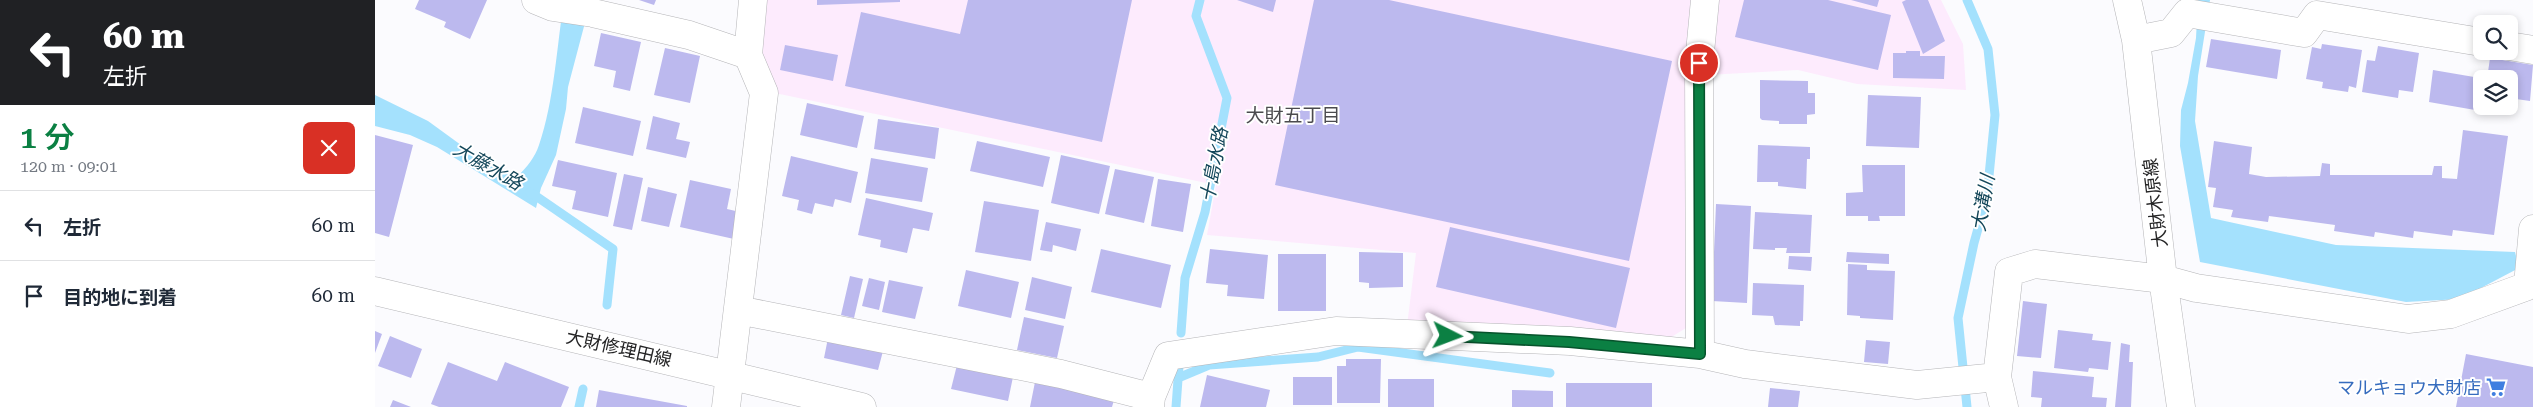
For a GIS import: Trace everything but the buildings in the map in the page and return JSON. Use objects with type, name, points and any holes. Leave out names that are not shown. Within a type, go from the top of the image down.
[{"type":"street","points":[[727,407],[764,93],[748,55],[753,0]]},
{"type":"street","points":[[1700,354],[1699,63],[1705,0]]},
{"type":"street","name":"大財木原線","points":[[2127,0],[2136,40],[2163,279],[2181,407]]},
{"type":"street","points":[[544,3],[689,35],[748,55]]},
{"type":"street","points":[[2136,40],[2171,32],[2187,12],[2303,33],[2317,15],[2473,41]]},
{"type":"street","points":[[2518,48],[2533,50]]},
{"type":"street","points":[[2003,407],[1997,377],[2009,272],[2035,264],[2163,279],[2196,288],[2408,319],[2451,314],[2530,284],[2533,229]]},
{"type":"street","name":"大財修理田線","points":[[375,291],[862,407]]},
{"type":"street","points":[[738,310],[1061,374],[1151,402],[1168,356],[1336,331],[1569,342],[1700,354],[1922,396],[1997,377]]},
{"type":"shaded area","points":[[759,0],[1941,0],[1963,44],[1966,90],[1857,84],[1798,70],[1689,76],[1686,328],[1665,341],[1407,326],[1416,253],[1207,235],[1216,185],[770,92],[756,37]]},
{"type":"water","name":"大藤水路","points":[[564,0],[591,0],[568,87],[566,109],[556,155],[541,188],[536,208],[437,147],[410,135],[375,126],[375,95],[428,121],[461,145],[518,176],[535,154],[544,128],[552,92]]},
{"type":"water","points":[[2198,0],[2210,0],[2198,76],[2195,121],[2211,218],[2336,245],[2515,252],[2519,268],[2460,299],[2406,302],[2200,262],[2180,146],[2181,110],[2196,38]]},
{"type":"waterway","name":"十島水路","points":[[1181,333],[1185,278],[1205,212],[1227,98],[1196,16],[1200,0]]},
{"type":"waterway","name":"大溝川","points":[[1967,0],[1988,49],[1995,115],[1987,196],[1974,243],[1958,318],[1967,407]]},
{"type":"waterway","points":[[530,192],[613,249],[607,305]]},
{"type":"waterway","points":[[1178,378],[1209,365],[1318,357],[1358,347],[1550,373]]},
{"type":"waterway","name":"十島水路","points":[[1176,407],[1179,366]]},
{"type":"waterway","points":[[579,407],[583,389]]},
{"type":"place","name":"マルキョウ大財店","points":[[2496,387]]},
{"type":"district","name":"大財五丁目","points":[[1293,115]]},
{"type":"route","points":[[1448,336],[1569,342],[1700,354],[1699,63]]}]
